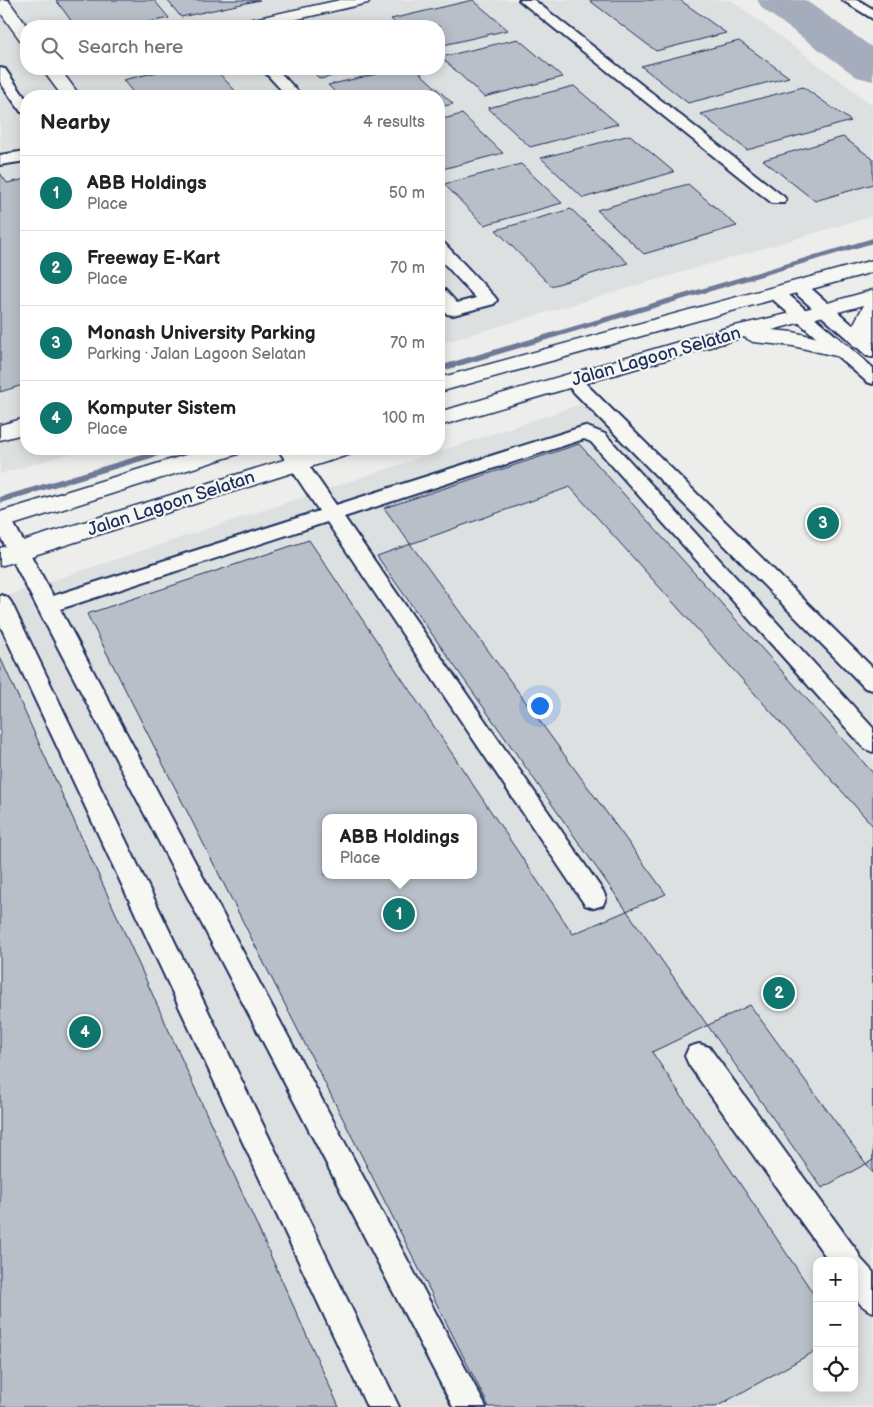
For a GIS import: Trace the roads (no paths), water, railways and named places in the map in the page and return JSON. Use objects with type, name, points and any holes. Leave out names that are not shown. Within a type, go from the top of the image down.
[{"type":"main road","points":[[273,20],[362,0]]},
{"type":"main road","points":[[0,1],[20,28]]},
{"type":"main road","points":[[55,75],[66,90]]},
{"type":"main road","name":"Jalan Lagoon Selatan","points":[[445,383],[873,266]]},
{"type":"main road","name":"Jalan Lagoon Selatan","points":[[445,417],[734,333],[802,317],[873,296]]},
{"type":"main road","points":[[867,347],[864,325],[873,308]]},
{"type":"main road","points":[[734,333],[793,339],[840,350]]},
{"type":"main road","points":[[0,433],[20,427]]},
{"type":"main road","name":"Jalan Lagoon Selatan","points":[[1,521],[211,455]]},
{"type":"main road","name":"Jalan Lagoon Selatan","points":[[9,554],[292,456]]},
{"type":"lane","points":[[526,0],[778,200]]},
{"type":"lane","points":[[849,0],[873,15]]},
{"type":"lane","points":[[0,72],[20,100]]},
{"type":"lane","points":[[275,75],[289,90]]},
{"type":"lane","points":[[0,160],[20,157]]},
{"type":"lane","points":[[445,257],[488,300],[453,310],[445,301]]},
{"type":"lane","points":[[799,287],[867,347]]},
{"type":"lane","points":[[776,293],[873,378]]},
{"type":"lane","points":[[572,380],[873,682]]},
{"type":"lane","points":[[47,605],[584,432],[598,438],[873,742]]},
{"type":"lane","points":[[292,456],[594,898]]},
{"type":"lane","points":[[1,521],[9,554],[47,605],[470,1407]]},
{"type":"lane","points":[[0,602],[6,629],[383,1407]]},
{"type":"lane","points":[[699,1056],[844,1257]]},
{"type":"lane","points":[[858,1276],[873,1297]]},
{"type":"waterway","points":[[778,0],[873,68]]},
{"type":"waterway","points":[[445,367],[873,240]]},
{"type":"waterway","points":[[0,500],[152,455]]},
{"type":"place","name":"Monash University Parking","points":[[823,523]]},
{"type":"place","name":"ABB Holdings","points":[[399,914]]},
{"type":"place","name":"Freeway E-Kart","points":[[779,993]]},
{"type":"place","name":"Komputer Sistem","points":[[85,1032]]}]
